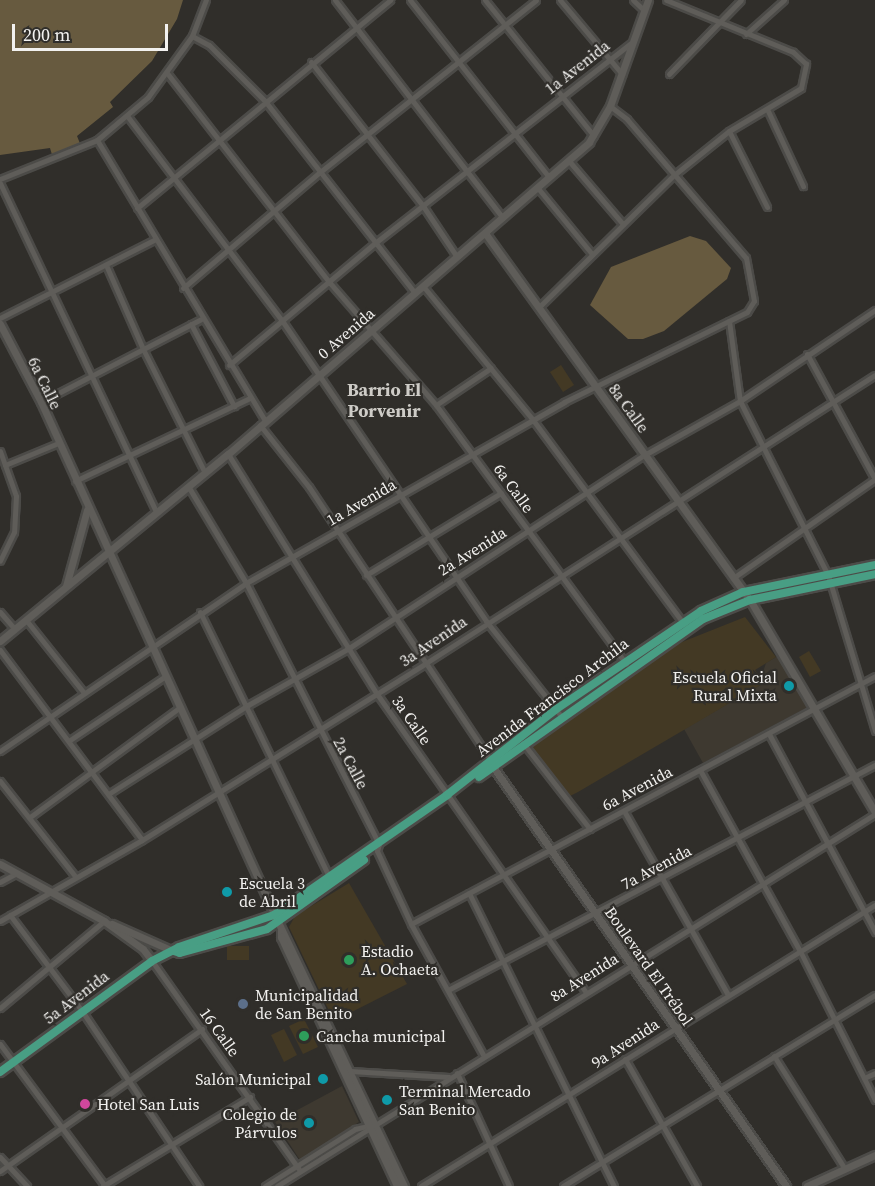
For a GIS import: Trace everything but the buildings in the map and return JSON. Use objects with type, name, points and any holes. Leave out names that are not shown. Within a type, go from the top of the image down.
[{"type":"main road","name":"Avenida Francisco Archila","points":[[685,626],[750,600],[875,565]]},
{"type":"main road","name":"Avenida Francisco Archila","points":[[278,922],[558,713],[685,626],[743,592],[828,578],[875,574]]},
{"type":"main road","name":"5a Avenida","points":[[0,1072],[152,961],[174,951],[180,953],[259,932],[278,922]]},
{"type":"street","points":[[156,511],[50,293],[0,181],[97,140],[128,117],[167,73],[192,36],[206,0]]},
{"type":"street","points":[[335,0],[468,169],[503,218]]},
{"type":"street","points":[[137,208],[311,62],[390,0]]},
{"type":"street","points":[[410,0],[549,177]]},
{"type":"street","points":[[485,0],[594,136]]},
{"type":"street","points":[[183,288],[320,172],[536,0]]},
{"type":"street","points":[[560,0],[622,74]]},
{"type":"street","points":[[633,0],[645,11]]},
{"type":"street","name":"0 Avenida","points":[[0,641],[228,454],[369,330],[569,161],[594,136],[610,106],[648,0]]},
{"type":"street","points":[[539,307],[674,176],[729,131],[768,111],[801,88],[806,64],[793,52],[666,0]]},
{"type":"street","points":[[669,74],[741,0]]},
{"type":"street","points":[[746,34],[784,0]]},
{"type":"street","points":[[192,36],[209,45],[265,101],[414,292]]},
{"type":"street","name":"1a Avenida","points":[[229,365],[330,283],[375,243],[635,40]]},
{"type":"street","points":[[311,62],[423,206],[457,257]]},
{"type":"street","name":"6a Calle","points":[[167,73],[276,209],[330,283],[435,405],[627,665]]},
{"type":"street","points":[[610,106],[627,119],[674,176]]},
{"type":"street","points":[[768,111],[804,186]]},
{"type":"street","points":[[128,117],[283,322],[317,376],[402,494],[486,621],[558,713]]},
{"type":"street","points":[[729,131],[767,207]]},
{"type":"street","points":[[97,140],[154,240],[250,398],[262,423],[338,531],[492,764]]},
{"type":"street","points":[[569,161],[623,224]]},
{"type":"street","name":"1a Avenida","points":[[0,751],[150,645],[246,583],[532,420],[729,321],[752,306],[746,258],[674,176]]},
{"type":"street","points":[[537,187],[592,254]]},
{"type":"street","name":"8a Calle","points":[[486,233],[681,499],[750,600],[815,707],[875,813]]},
{"type":"street","points":[[0,318],[154,240]]},
{"type":"street","points":[[106,265],[143,349],[205,472]]},
{"type":"street","points":[[423,286],[491,368],[588,492],[685,626]]},
{"type":"street","name":"2a Avenida","points":[[110,793],[248,705],[349,648],[646,454],[740,401],[875,310]]},
{"type":"street","points":[[40,402],[91,378],[201,319]]},
{"type":"street","points":[[729,321],[740,401],[805,526],[828,578],[875,730]]},
{"type":"street","name":"6a Calle","points":[[0,324],[40,402],[107,554],[278,922]]},
{"type":"street","points":[[190,324],[234,406]]},
{"type":"street","points":[[733,578],[875,479],[807,354]]},
{"type":"street","points":[[435,405],[491,368]]},
{"type":"street","name":"3a Avenida","points":[[0,921],[75,876],[142,840],[426,663],[486,621],[621,538],[875,375]]},
{"type":"street","points":[[75,481],[184,432],[250,398]]},
{"type":"street","points":[[5,465],[58,443]]},
{"type":"street","points":[[0,451],[16,496],[14,532],[0,561]]},
{"type":"street","name":"3a Calle","points":[[228,454],[377,693],[586,992]]},
{"type":"street","name":"2a Calle","points":[[188,486],[246,583],[378,847],[411,924],[484,1056]]},
{"type":"street","points":[[366,575],[501,493]]},
{"type":"street","points":[[65,588],[84,531],[87,508]]},
{"type":"street","points":[[0,612],[15,629]]},
{"type":"street","points":[[200,612],[248,705],[330,881]]},
{"type":"street","points":[[26,620],[84,693]]},
{"type":"street","points":[[0,650],[110,793],[142,840]]},
{"type":"street","points":[[70,740],[164,676]]},
{"type":"street","name":"6a Avenida","points":[[411,924],[875,676]]},
{"type":"street","points":[[30,817],[179,708]]},
{"type":"street","points":[[769,734],[808,800],[875,932]]},
{"type":"street","points":[[521,740],[590,829]]},
{"type":"street","name":"Boulevard El Trébol","points":[[492,764],[786,1186]]},
{"type":"street","name":"7a Avenida","points":[[448,990],[740,839],[875,765]]},
{"type":"street","points":[[700,770],[800,951],[875,1100]]},
{"type":"street","points":[[0,781],[75,876]]},
{"type":"street","points":[[624,811],[729,995]]},
{"type":"street","name":"8a Avenida","points":[[278,1186],[299,1168],[355,1129],[372,1124],[457,1073],[875,813]]},
{"type":"street","name":"16 Calle","points":[[0,864],[53,890],[104,921],[143,949],[299,1168]]},
{"type":"street","points":[[0,882],[17,873]]},
{"type":"street","points":[[469,893],[614,1186]]},
{"type":"street","name":"9a Avenida","points":[[421,1186],[875,905]]},
{"type":"street","points":[[10,915],[82,1011],[199,1186]]},
{"type":"street","points":[[0,1008],[104,921]]},
{"type":"street","name":"16 Calle","points":[[104,921],[174,951]]},
{"type":"street","points":[[278,922],[350,1071],[397,1186]]},
{"type":"street","points":[[278,922],[281,937],[404,1186]]},
{"type":"street","points":[[563,1186],[875,995]]},
{"type":"street","points":[[0,1171],[202,1029]]},
{"type":"street","points":[[0,1044],[104,1186],[171,1143],[250,1097]]},
{"type":"street","points":[[774,1056],[845,1168]]},
{"type":"street","points":[[625,1059],[697,1186]]},
{"type":"street","points":[[350,1071],[450,1077]]},
{"type":"street","points":[[457,1073],[509,1186]]},
{"type":"street","points":[[864,1078],[875,1073]]},
{"type":"street","points":[[807,1186],[875,1155]]},
{"type":"street","points":[[0,1157],[27,1186]]},
{"type":"street","name":"8a Avenida","points":[[265,1186],[299,1168]]},
{"type":"shaded area","points":[[0,0],[183,0],[177,19],[152,61],[110,102],[113,107],[77,136],[81,146],[53,158],[50,148],[0,155]]},
{"type":"shaded area","points":[[690,236],[706,241],[731,268],[727,279],[664,331],[643,339],[628,339],[590,305],[611,267]]},
{"type":"shaded area","points":[[561,365],[574,385],[563,392],[550,372]]},
{"type":"shaded area","points":[[745,617],[776,657],[755,670],[764,683],[578,792],[568,797],[524,744],[672,646]]},
{"type":"shaded area","points":[[809,651],[821,671],[810,677],[799,657]]},
{"type":"shaded area","points":[[780,657],[808,702],[806,708],[703,763],[684,729],[764,683],[761,678],[766,663]]},
{"type":"shaded area","name":"Estadio A. Ochaeta","points":[[349,883],[407,984],[334,1021],[289,927],[295,916]]},
{"type":"shaded area","points":[[227,946],[249,946],[249,960],[227,960]]},
{"type":"shaded area","name":"Cancha municipal","points":[[304,1019],[318,1047],[303,1054],[289,1026]]},
{"type":"shaded area","points":[[284,1029],[297,1055],[284,1062],[271,1035]]},
{"type":"shaded area","points":[[342,1086],[359,1122],[300,1160],[275,1122]]},
{"type":"place","name":"Escuela Oficial Rural Mixta","points":[[789,686]]},
{"type":"place","name":"Escuela 3 de Abril","points":[[227,892]]},
{"type":"place","name":"Estadio A. Ochaeta","points":[[349,960]]},
{"type":"place","name":"Municipalidad de San Benito","points":[[243,1004]]},
{"type":"place","name":"Cancha municipal","points":[[304,1036]]},
{"type":"place","name":"Salón Municipal","points":[[323,1079]]},
{"type":"place","name":"Terminal Mercado San Benito","points":[[387,1100]]},
{"type":"place","name":"Hotel San Luis","points":[[85,1104]]},
{"type":"place","name":"Colegio de Párvulos","points":[[309,1123]]},
{"type":"district","name":"Barrio El Porvenir","points":[[384,401]]}]
